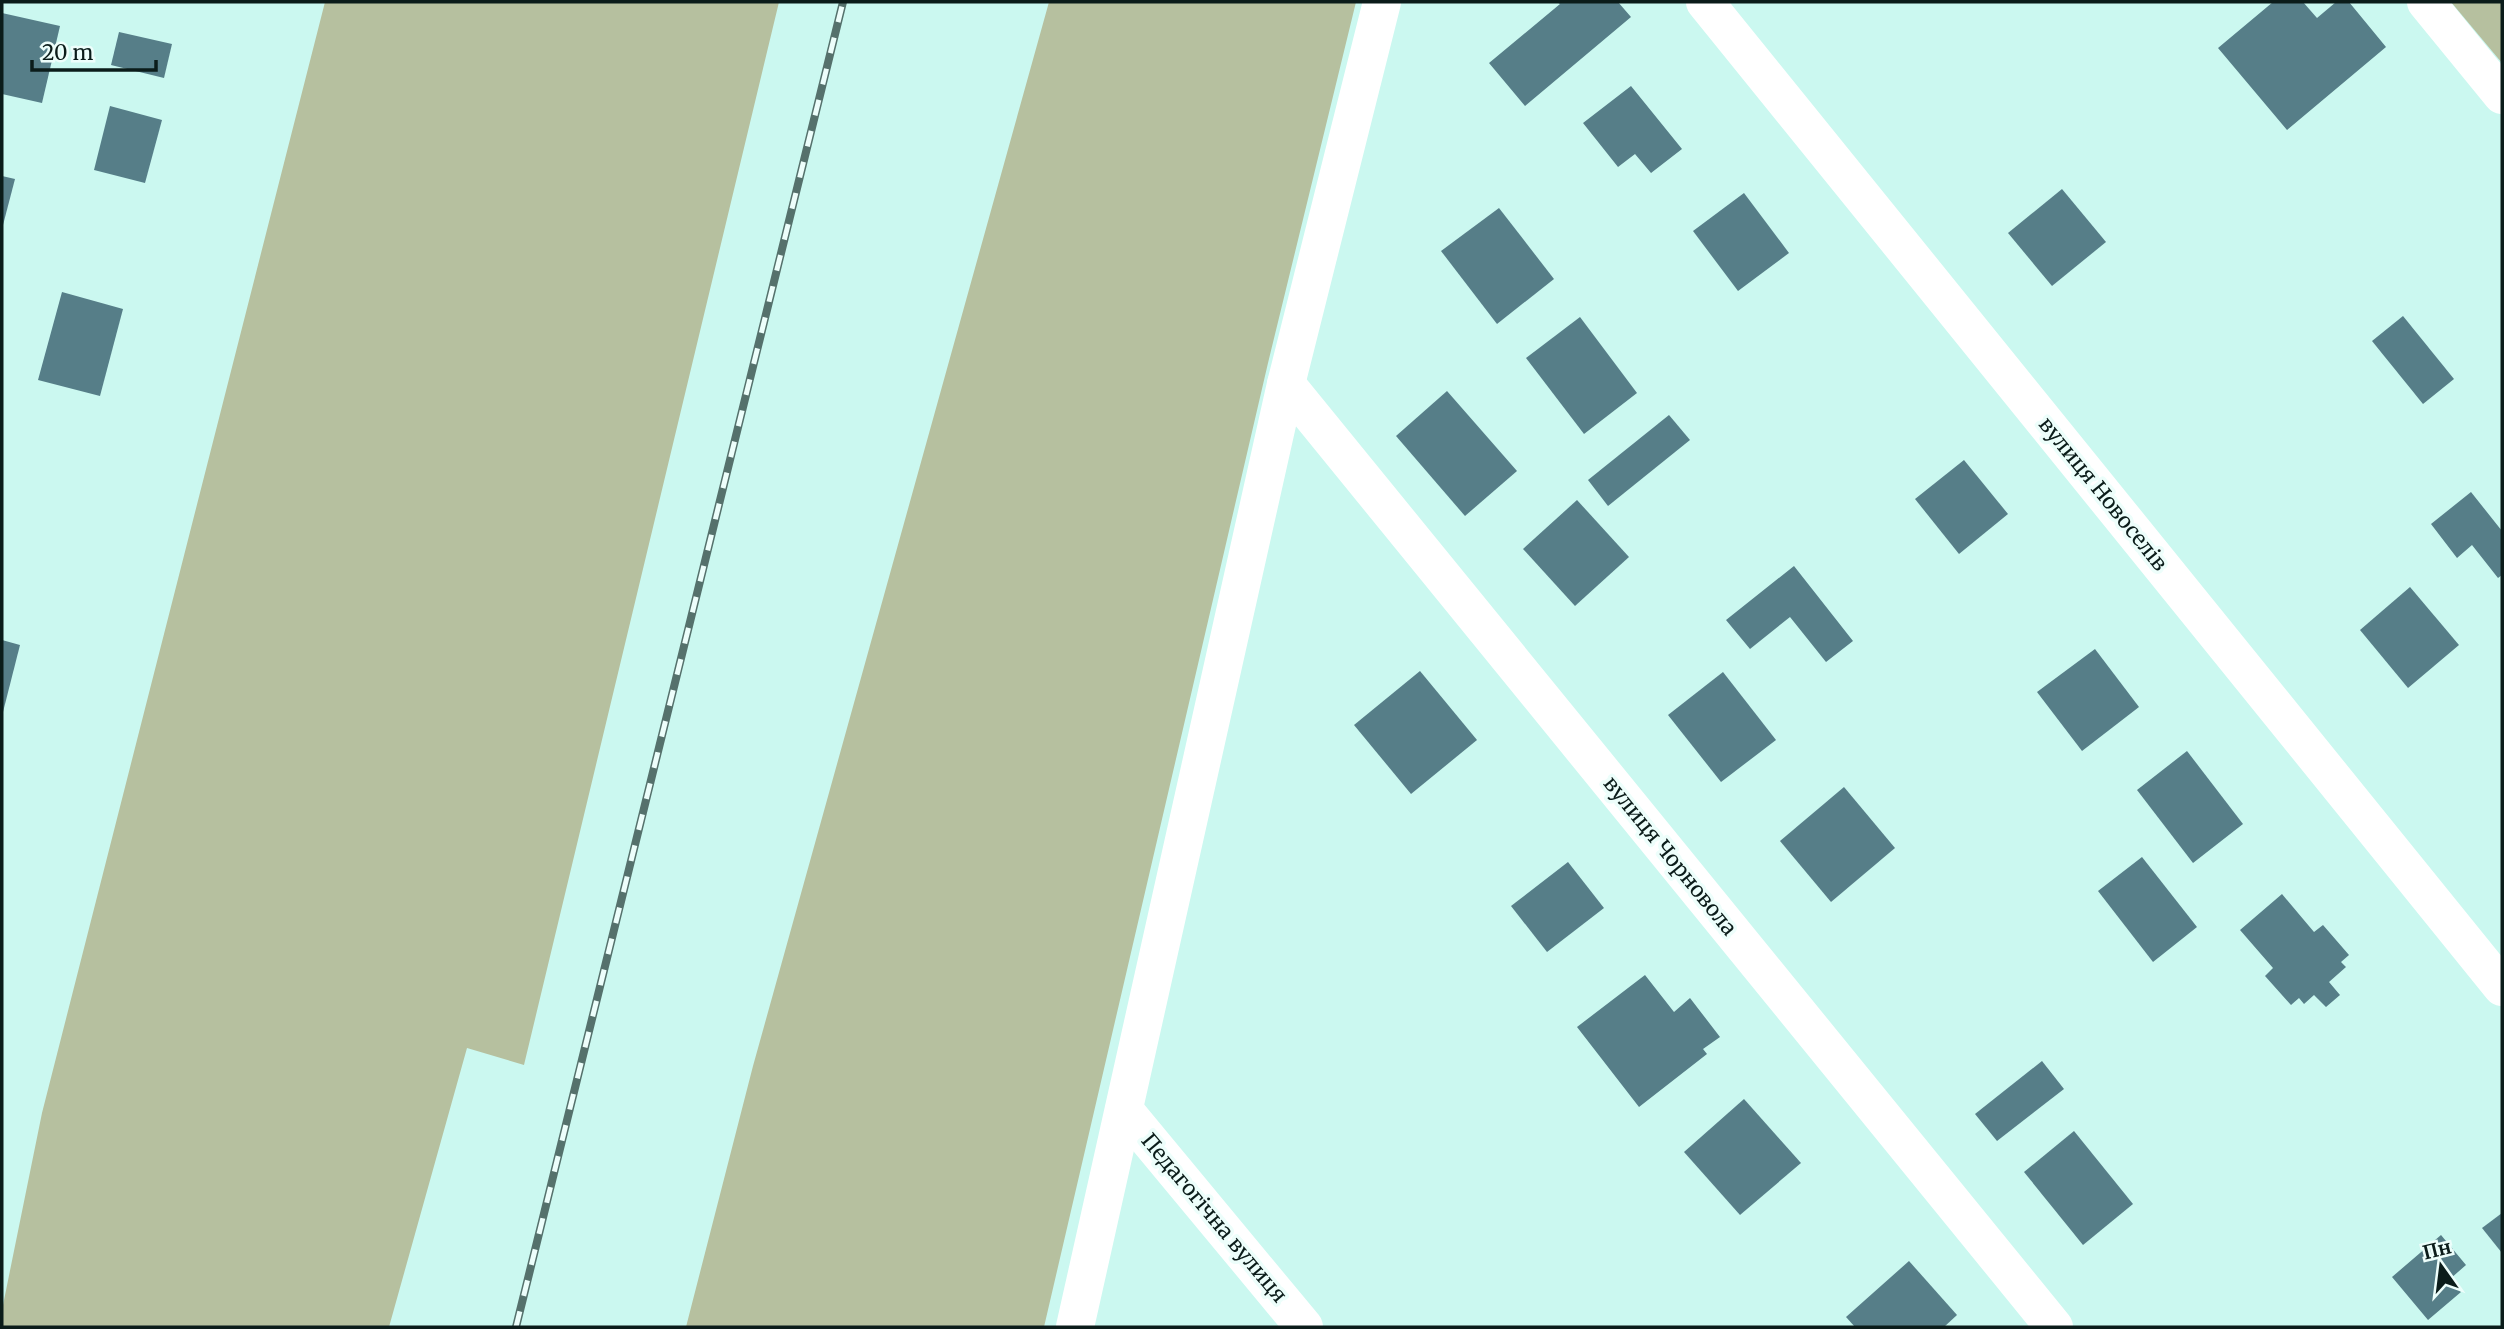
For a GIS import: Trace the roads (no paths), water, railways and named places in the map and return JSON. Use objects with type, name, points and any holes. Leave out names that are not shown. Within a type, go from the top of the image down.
[{"type":"street","points":[[1075,1327],[1286,384],[1382,2]]},
{"type":"street","name":"вулиця Новоселів","points":[[1704,2],[2502,987]]},
{"type":"street","points":[[2426,2],[2502,95]]},
{"type":"street","name":"вулиця Чорновола","points":[[1286,384],[2054,1327]]},
{"type":"street","name":"Педагогічна вулиця","points":[[1124,1110],[1304,1327]]},
{"type":"railway","points":[[516,1327],[843,2]]}]
